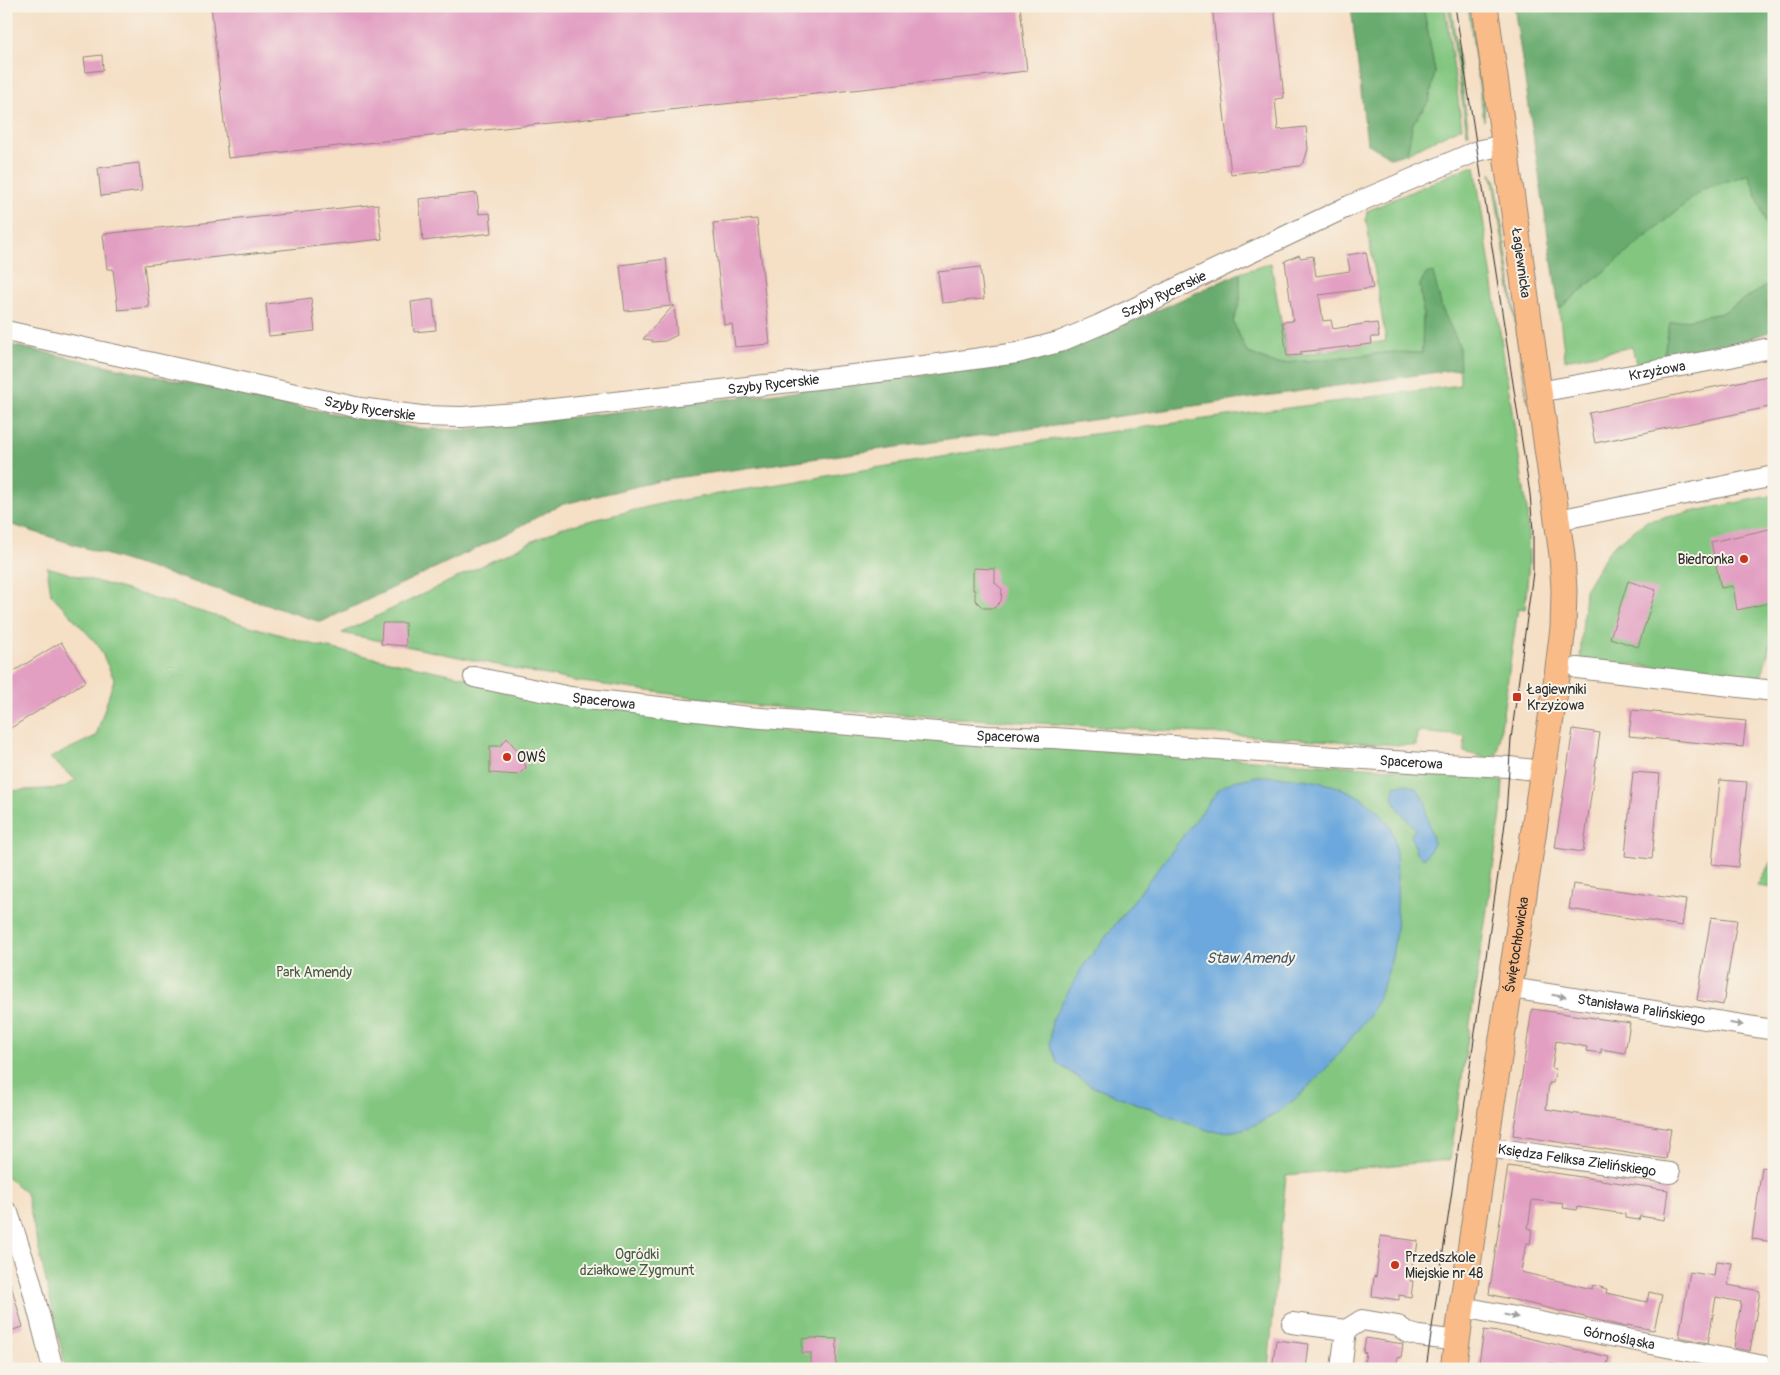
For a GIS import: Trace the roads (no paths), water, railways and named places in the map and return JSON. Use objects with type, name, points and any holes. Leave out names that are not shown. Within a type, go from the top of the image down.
[{"type":"main road","name":"Łagiewnicka","points":[[1486,6],[1558,520]]},
{"type":"main road","name":"Świętochłowicka","points":[[1454,1369],[1559,666],[1564,590],[1558,520]]},
{"type":"street","name":"Szyby Rycerskie","points":[[6,332],[360,408],[421,416],[462,417],[518,413],[896,370],[1017,353],[1059,342],[1099,325],[1350,206],[1477,151],[1504,145]]},
{"type":"street","name":"Krzyżowa","points":[[1540,392],[1730,357],[1774,346]]},
{"type":"street","points":[[1558,520],[1774,476]]},
{"type":"street","points":[[1577,668],[1774,691]]},
{"type":"street","name":"Spacerowa","points":[[474,677],[570,697],[750,717],[987,736],[1054,738],[1406,762],[1509,767],[1543,771]]},
{"type":"street","name":"Stanisława Palińskiego","points":[[1510,988],[1774,1030]]},
{"type":"street","name":"Księdza Feliksa Zielińskiego","points":[[1486,1147],[1670,1173]]},
{"type":"street","points":[[6,1211],[30,1279],[53,1369]]},
{"type":"street","name":"Górnośląska","points":[[1463,1307],[1774,1368]]},
{"type":"street","points":[[1292,1323],[1346,1330],[1362,1320],[1398,1326],[1408,1333],[1419,1336],[1458,1341]]},
{"type":"street","points":[[1340,1369],[1346,1330]]},
{"type":"water","name":"Staw Amendy","points":[[1258,776],[1294,778],[1331,785],[1348,791],[1378,811],[1390,826],[1395,844],[1397,902],[1395,939],[1387,975],[1371,1013],[1317,1079],[1288,1105],[1257,1124],[1236,1131],[1210,1131],[1093,1087],[1058,1064],[1050,1044],[1052,1020],[1081,969],[1221,787],[1234,781]]},
{"type":"water","points":[[1407,784],[1417,789],[1426,802],[1426,813],[1434,843],[1423,859],[1416,852],[1411,835],[1415,829],[1393,798],[1395,786]]},
{"type":"tram line","points":[[1426,1369],[1501,854],[1506,815],[1511,739],[1533,572],[1533,531],[1530,494],[1455,6]]},
{"type":"place","name":"Biedronka","points":[[1744,559]]},
{"type":"place","name":"Łagiewniki Krzyżowa","points":[[1517,697]]},
{"type":"place","name":"OWŚ","points":[[507,757]]},
{"type":"place","name":"Przedszkole Miejskie nr 48","points":[[1395,1265]]},
{"type":"park label","name":"Park Amendy","points":[[314,972]]},
{"type":"park label","name":"Ogródki działkowe Zygmunt","points":[[637,1262]]}]
